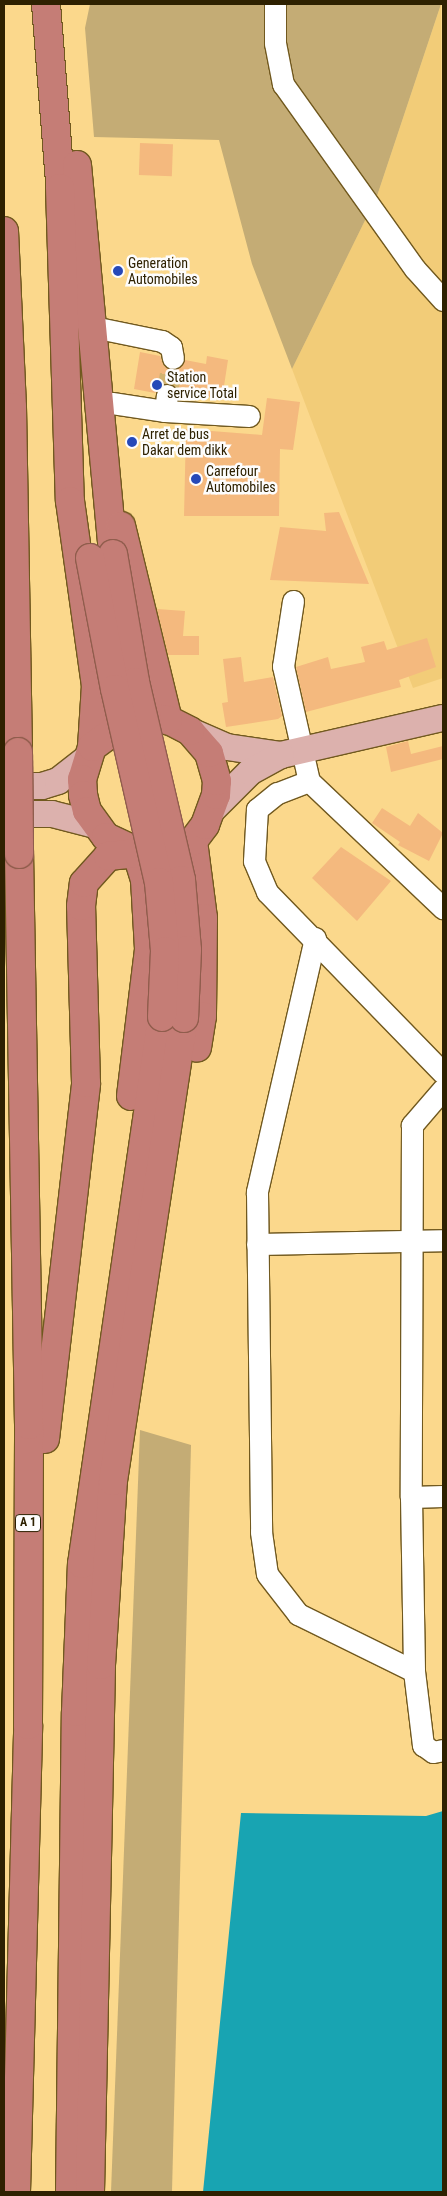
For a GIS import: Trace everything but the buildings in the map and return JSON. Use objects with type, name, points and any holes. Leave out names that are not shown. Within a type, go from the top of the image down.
[{"type":"highway","points":[[46,4],[60,188],[102,556],[115,689],[159,882],[173,1017],[103,1477]]},
{"type":"highway","points":[[62,4],[94,318],[102,556]]},
{"type":"highway","points":[[60,188],[70,501],[96,685],[91,752],[82,779],[83,795],[95,825],[120,846],[136,852]]},
{"type":"highway","name":"A 1","points":[[4,230],[12,407],[29,1425],[28,1725],[16,2192]]},
{"type":"highway","points":[[94,318],[112,403],[122,527],[179,725]]},
{"type":"highway","points":[[28,1725],[48,1402],[86,1083],[81,906],[84,883],[99,862],[108,856],[178,849],[193,841],[213,809],[217,780],[214,766],[201,741],[179,725],[147,717],[126,722],[91,752]]},
{"type":"highway","points":[[70,2192],[76,1712],[82,1564],[186,1128],[202,1016],[203,918],[193,841]]},
{"type":"highway","points":[[90,2192],[103,1477],[111,1237],[149,949],[145,880],[136,852]]},
{"type":"main road","points":[[213,809],[250,772],[291,754],[443,718]]},
{"type":"main road","points":[[179,725],[226,747],[291,754]]},
{"type":"main road","points":[[4,786],[42,786],[58,781],[91,752]]},
{"type":"main road","points":[[4,814],[52,814],[95,825]]},
{"type":"street","points":[[275,4],[275,42],[283,84],[415,269],[443,300]]},
{"type":"street","points":[[94,318],[162,341],[171,347],[173,358]]},
{"type":"street","points":[[112,403],[166,403],[249,416]]},
{"type":"street","points":[[293,601],[283,666],[291,754],[309,781],[443,908]]},
{"type":"street","points":[[309,781],[262,802],[256,809],[253,836],[254,861],[267,892],[315,938],[443,1073]]},
{"type":"street","points":[[315,938],[258,1192],[261,1532],[267,1574],[298,1614],[414,1670]]},
{"type":"street","points":[[443,1089],[412,1125],[411,1497],[414,1670],[423,1745],[433,1752],[443,1750]]},
{"type":"street","points":[[258,1244],[443,1240]]},
{"type":"street","points":[[411,1497],[443,1496]]},
{"type":"shaded area","points":[[90,4],[441,4],[377,196],[292,369],[252,264],[219,140],[94,137],[85,28]]},
{"type":"shaded area","points":[[441,4],[443,678],[413,688],[292,369],[377,196]]},
{"type":"shaded area","points":[[140,1430],[191,1445],[172,2192],[111,2192]]},
{"type":"water","points":[[443,1811],[443,2192],[203,2192],[241,1813],[426,1816]]},
{"type":"tunnel","points":[[167,395],[173,358]]},
{"type":"place","name":"Generation Automobiles","points":[[118,271]]},
{"type":"place","name":"Station service Total","points":[[157,385]]},
{"type":"place","name":"Arret de bus Dakar dem dikk","points":[[132,442]]},
{"type":"place","name":"Carrefour Automobiles","points":[[196,479]]}]
